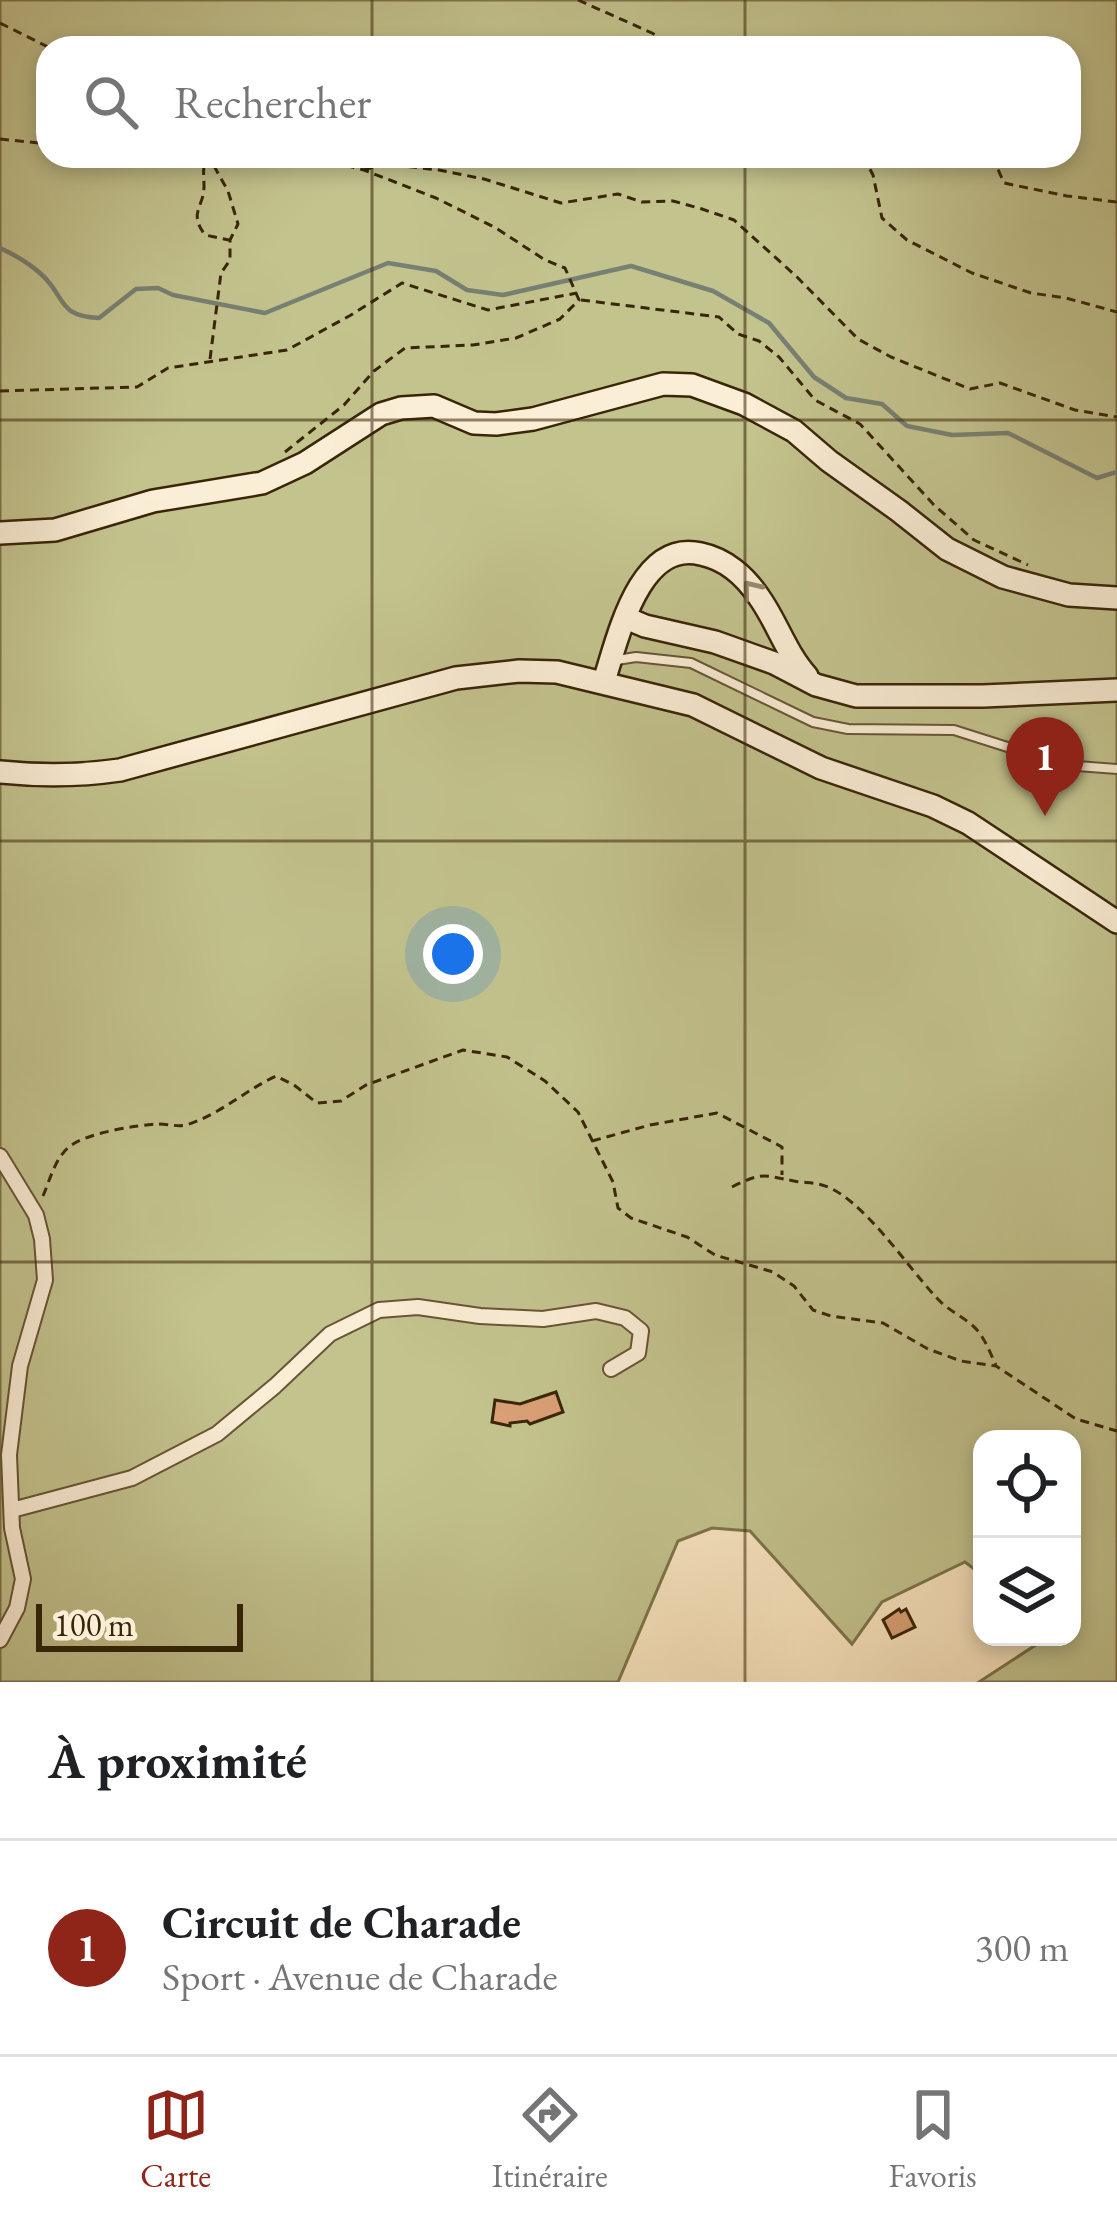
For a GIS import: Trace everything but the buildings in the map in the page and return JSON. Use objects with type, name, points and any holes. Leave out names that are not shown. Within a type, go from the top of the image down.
[{"type":"street","points":[[0,533],[55,530],[153,501],[262,483],[305,463],[381,414],[401,408],[434,406],[474,423],[496,424],[533,419],[662,384],[692,385],[744,404],[794,431],[947,549],[1004,577],[1069,595],[1117,598]]},
{"type":"street","points":[[606,671],[644,580],[662,559],[681,553],[707,555],[744,578],[793,659],[816,685]]},
{"type":"street","points":[[626,618],[715,642],[774,663],[816,685],[856,696],[1117,690]]},
{"type":"street","points":[[0,772],[34,776],[120,770],[456,678],[537,670],[606,671],[693,705],[821,768],[933,806],[968,823],[1117,922]]},
{"type":"street","points":[[0,1156],[36,1215],[45,1280],[20,1366],[9,1455],[11,1510],[22,1579],[17,1608],[0,1640]]},
{"type":"street","points":[[11,1510],[132,1478],[218,1434],[330,1334],[379,1310],[418,1307],[543,1319],[596,1311],[626,1318],[641,1331],[638,1353],[610,1369]]},
{"type":"lane","points":[[606,671],[636,657],[691,663],[813,722],[848,729],[953,730],[1064,765],[1117,769]]},
{"type":"path","points":[[578,0],[657,36]]},
{"type":"path","points":[[0,23],[36,41]]},
{"type":"path","points":[[0,139],[36,143]]},
{"type":"path","points":[[204,168],[198,226],[205,235],[230,241]]},
{"type":"path","points":[[210,360],[221,273],[230,260],[230,241],[238,224],[215,168]]},
{"type":"path","points":[[356,168],[436,198],[565,268],[580,300]]},
{"type":"path","points":[[364,170],[371,168]]},
{"type":"path","points":[[421,168],[484,179],[561,203],[618,194],[642,202],[673,201],[734,220],[858,339],[891,357],[970,389],[1000,382],[1075,410],[1117,417]]},
{"type":"path","points":[[869,168],[882,218],[907,240],[972,273],[1031,293],[1117,312]]},
{"type":"path","points":[[997,168],[1004,183],[1117,202]]},
{"type":"path","points":[[0,391],[137,387],[168,368],[287,350],[402,283],[488,310],[577,293]]},
{"type":"path","points":[[279,457],[405,348],[516,338],[560,319],[580,300]]},
{"type":"path","points":[[580,300],[719,316],[738,334],[758,341],[779,357],[815,400],[860,424],[934,505],[974,540],[1034,568]]},
{"type":"path","points":[[36,1215],[57,1163],[68,1148],[88,1137],[159,1124],[181,1127],[229,1106],[251,1087],[276,1076],[317,1103],[340,1101],[365,1085],[463,1051],[507,1058],[545,1082],[578,1112],[613,1182],[618,1208],[631,1218],[687,1237],[715,1255],[773,1272],[794,1286],[813,1310],[883,1323],[928,1349],[996,1366],[1076,1419],[1117,1431]]},
{"type":"path","points":[[592,1142],[718,1113],[782,1147],[782,1177]]},
{"type":"path","points":[[732,1187],[771,1174],[825,1185],[864,1210],[949,1312],[971,1324],[996,1366]]},
{"type":"green space","points":[[0,0],[1117,0],[1117,910],[897,792],[1117,922],[1117,1682],[979,1682],[1034,1646],[1081,1646],[1081,1430],[973,1430],[973,1568],[965,1562],[882,1602],[852,1644],[750,1531],[712,1528],[678,1541],[618,1682],[0,1682]]},
{"type":"waterway","points":[[0,248],[41,274],[68,309],[99,318],[136,289],[158,288],[265,313],[388,263],[436,271],[467,290],[503,295],[631,266],[713,291],[769,323],[814,377],[846,398],[882,404],[907,426],[952,435],[1008,433],[1097,478],[1117,472]]},
{"type":"place","name":"Circuit de Charade","points":[[1045,816]]}]
